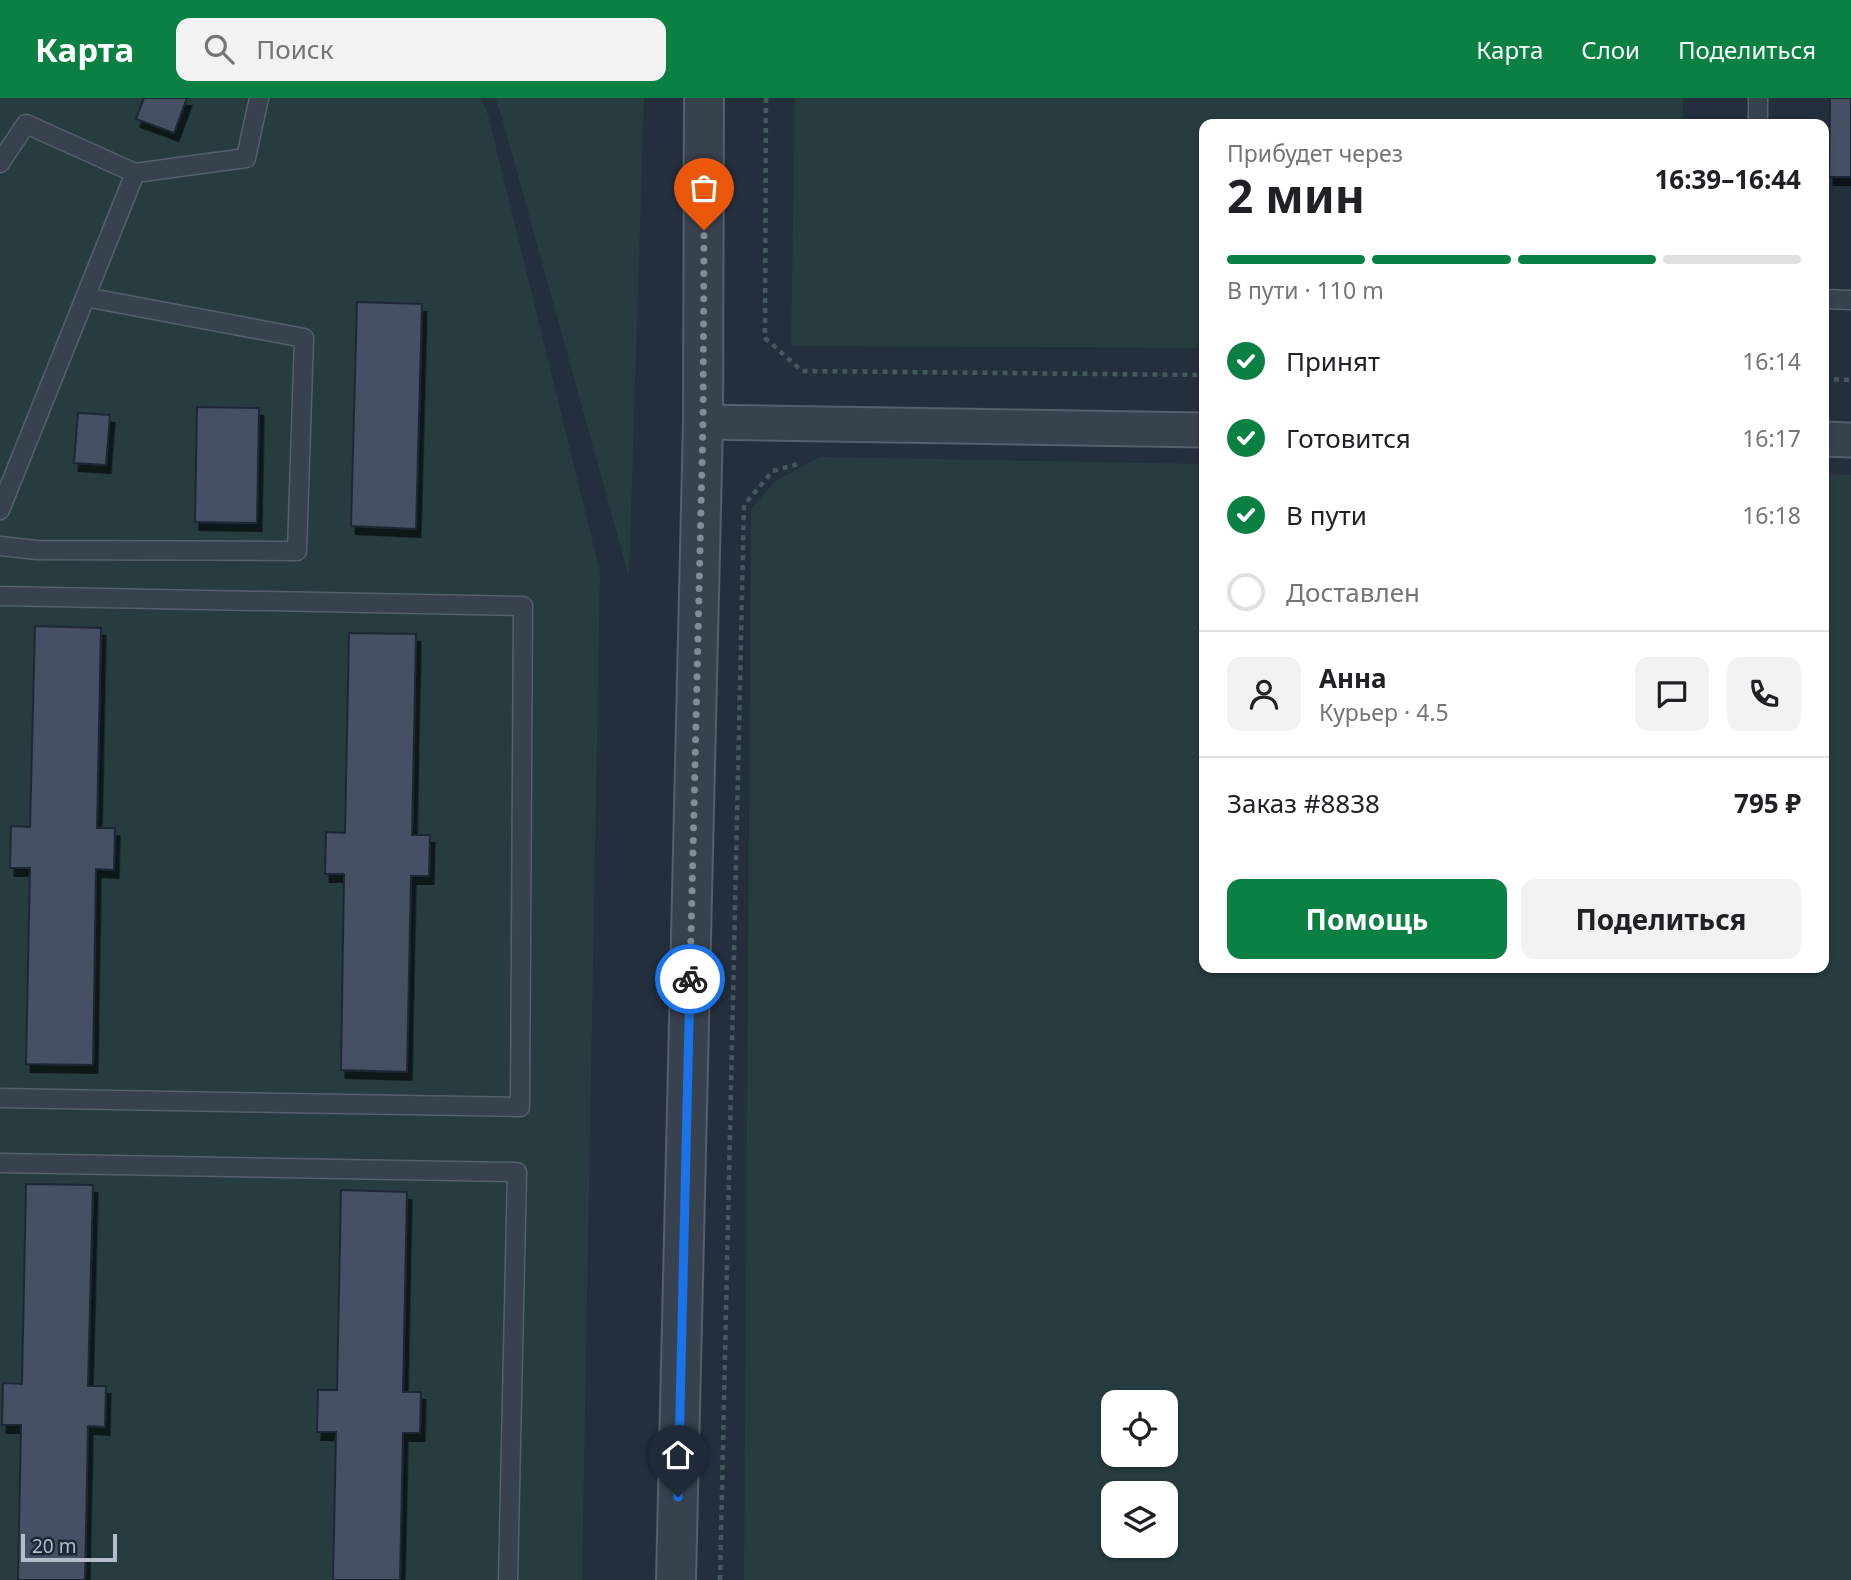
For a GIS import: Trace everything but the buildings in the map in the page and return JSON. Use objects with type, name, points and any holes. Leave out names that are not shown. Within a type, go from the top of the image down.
[{"type":"street","points":[[676,1580],[703,422],[704,98]]},
{"type":"street","points":[[703,422],[1199,430]]},
{"type":"street","points":[[1829,439],[1851,440]]},
{"type":"lane","points":[[0,163],[26,124],[135,173],[246,158],[259,98]]},
{"type":"lane","points":[[1758,98],[1758,119]]},
{"type":"lane","points":[[0,510],[135,173]]},
{"type":"lane","points":[[0,546],[37,550],[297,551],[304,338],[85,298]]},
{"type":"lane","points":[[1829,299],[1851,300]]},
{"type":"lane","points":[[0,596],[523,606],[520,1107],[0,1098]]},
{"type":"lane","points":[[0,1163],[517,1171],[508,1580]]},
{"type":"path","points":[[766,98],[765,338],[802,371],[1199,374]]},
{"type":"path","points":[[1829,379],[1851,380]]},
{"type":"path","points":[[720,1580],[744,505],[773,471],[798,464]]},
{"type":"green space","points":[[0,98],[481,98],[488,115],[600,572],[582,1580],[0,1580]]},
{"type":"green space","points":[[495,98],[644,98],[629,577],[501,114]]},
{"type":"green space","points":[[795,98],[1683,98],[1683,119],[1199,119],[1199,348],[791,346]]},
{"type":"green space","points":[[820,457],[1199,464],[1199,973],[1829,973],[1829,474],[1851,475],[1851,1580],[744,1580],[751,509],[775,481]]},
{"type":"way so far","points":[[690,979],[703,422],[704,230]]},
{"type":"route","points":[[678,1497],[690,979]]}]
